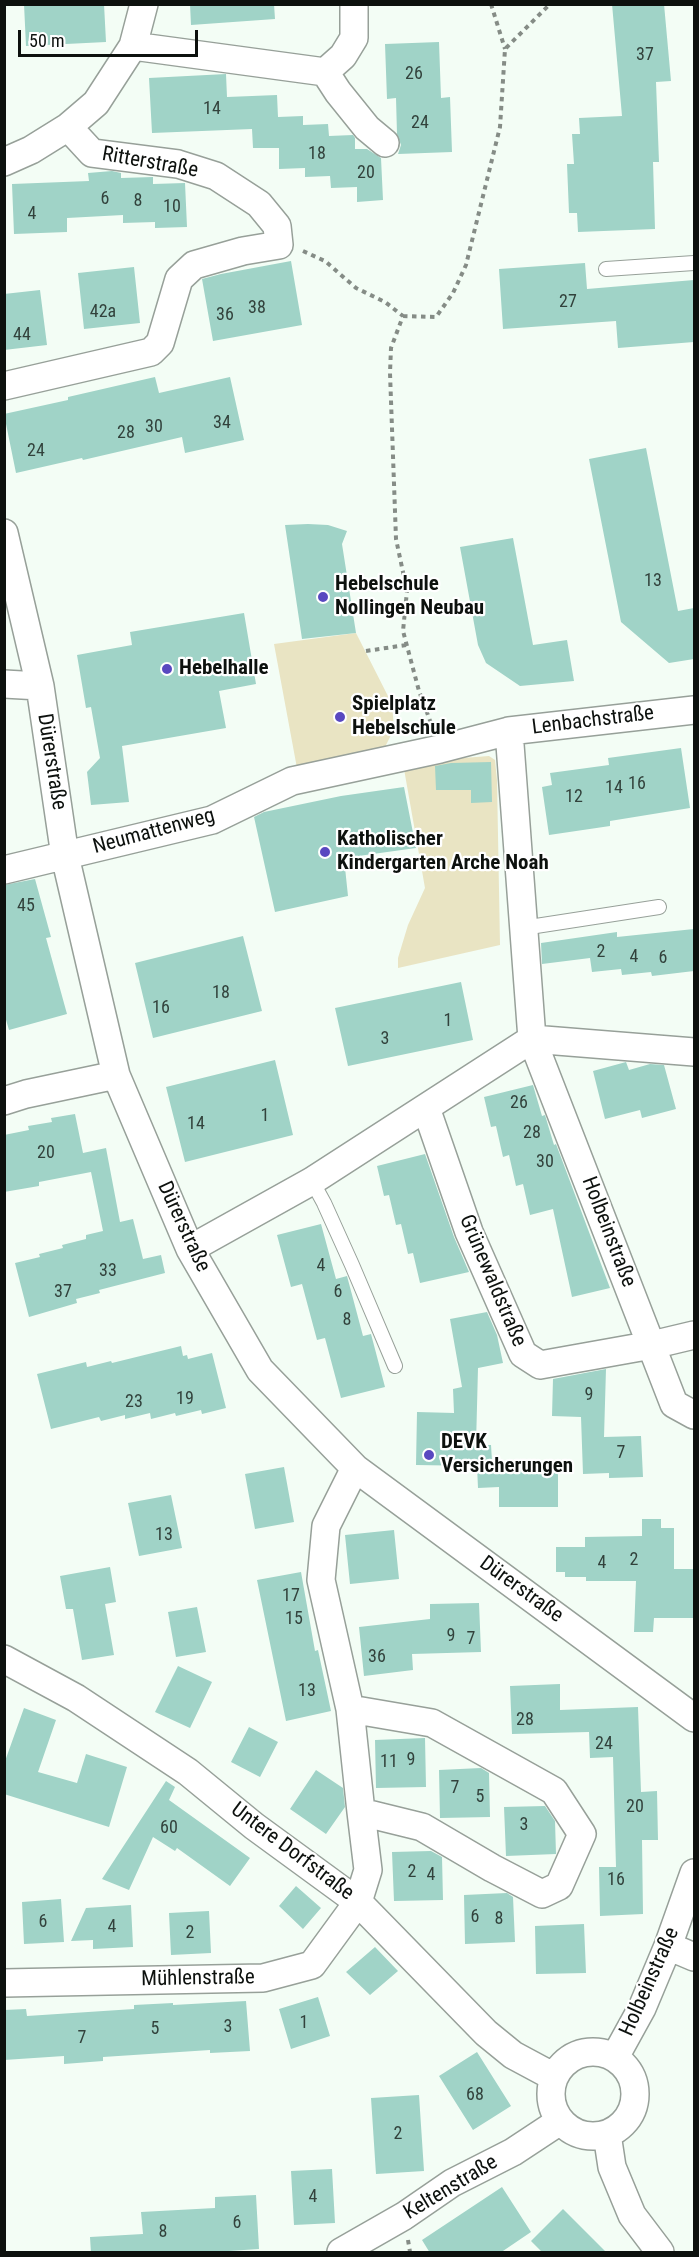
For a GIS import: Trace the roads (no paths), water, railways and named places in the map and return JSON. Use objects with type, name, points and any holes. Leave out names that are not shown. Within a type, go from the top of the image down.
[{"type":"street","points":[[4,162],[31,150],[68,127],[96,103],[134,46],[144,4]]},
{"type":"street","points":[[326,72],[343,56],[354,38],[354,4]]},
{"type":"street","points":[[134,46],[326,72]]},
{"type":"street","points":[[326,72],[338,92],[368,128],[385,143]]},
{"type":"street","name":"Ritterstraße","points":[[4,386],[151,352],[160,343],[180,279],[194,265],[243,251],[279,245],[277,226],[259,204],[216,176],[178,164],[92,153],[68,127]]},
{"type":"street","name":"Dürerstraße","points":[[4,533],[40,686],[65,856],[116,1075],[190,1249],[260,1370],[355,1468],[694,1718]]},
{"type":"street","points":[[4,684],[40,686]]},
{"type":"street","name":"Lenbachstraße","points":[[532,1039],[508,731],[694,710]]},
{"type":"street","name":"Neumattenweg","points":[[4,870],[212,820],[292,781],[440,749],[508,731]]},
{"type":"street","points":[[190,1249],[312,1181],[532,1039],[694,1052]]},
{"type":"street","name":"Holbeinstraße","points":[[532,1039],[674,1404],[694,1415]]},
{"type":"street","points":[[4,1101],[26,1094],[116,1075]]},
{"type":"street","name":"Grünewaldstraße","points":[[426,1108],[469,1232],[523,1354],[540,1365],[694,1335]]},
{"type":"street","name":"Mühlenstraße","points":[[4,1983],[263,1978],[312,1965],[358,1902],[368,1870],[350,1709],[321,1580],[326,1526],[355,1468]]},
{"type":"street","name":"Untere Dorfstraße","points":[[4,1659],[76,1698],[188,1772],[254,1826],[358,1902],[486,2033],[513,2055],[554,2077]]},
{"type":"street","points":[[350,1709],[432,1723],[554,1791],[582,1834],[560,1886],[542,1894],[422,1827],[361,1812]]},
{"type":"street","name":"Holbeinstraße","points":[[615,2057],[642,2008],[668,1947],[694,1873]]},
{"type":"street","points":[[668,1947],[694,1957]]},
{"type":"street","points":[[599,2051],[615,2057],[628,2070],[633,2079],[635,2102],[624,2124],[607,2134],[590,2137],[575,2133],[560,2121],[553,2110],[550,2098],[554,2077],[561,2065],[577,2054],[599,2051]]},
{"type":"street","name":"Keltenstraße","points":[[341,2253],[404,2216],[452,2183],[513,2152],[560,2121]]},
{"type":"street","points":[[607,2134],[612,2167],[632,2215],[660,2253]]},
{"type":"lane","points":[[606,269],[694,263]]},
{"type":"lane","points":[[524,928],[659,907]]},
{"type":"lane","points":[[312,1181],[352,1265],[395,1366]]},
{"type":"place","name":"Hebelschule Nollingen Neubau","points":[[323,597]]},
{"type":"place","name":"Hebelhalle","points":[[167,669]]},
{"type":"place","name":"Spielplatz Hebelschule","points":[[340,717]]},
{"type":"place","name":"Katholischer Kindergarten Arche Noah","points":[[325,852]]},
{"type":"place","name":"DEVK Versicherungen","points":[[429,1455]]}]
